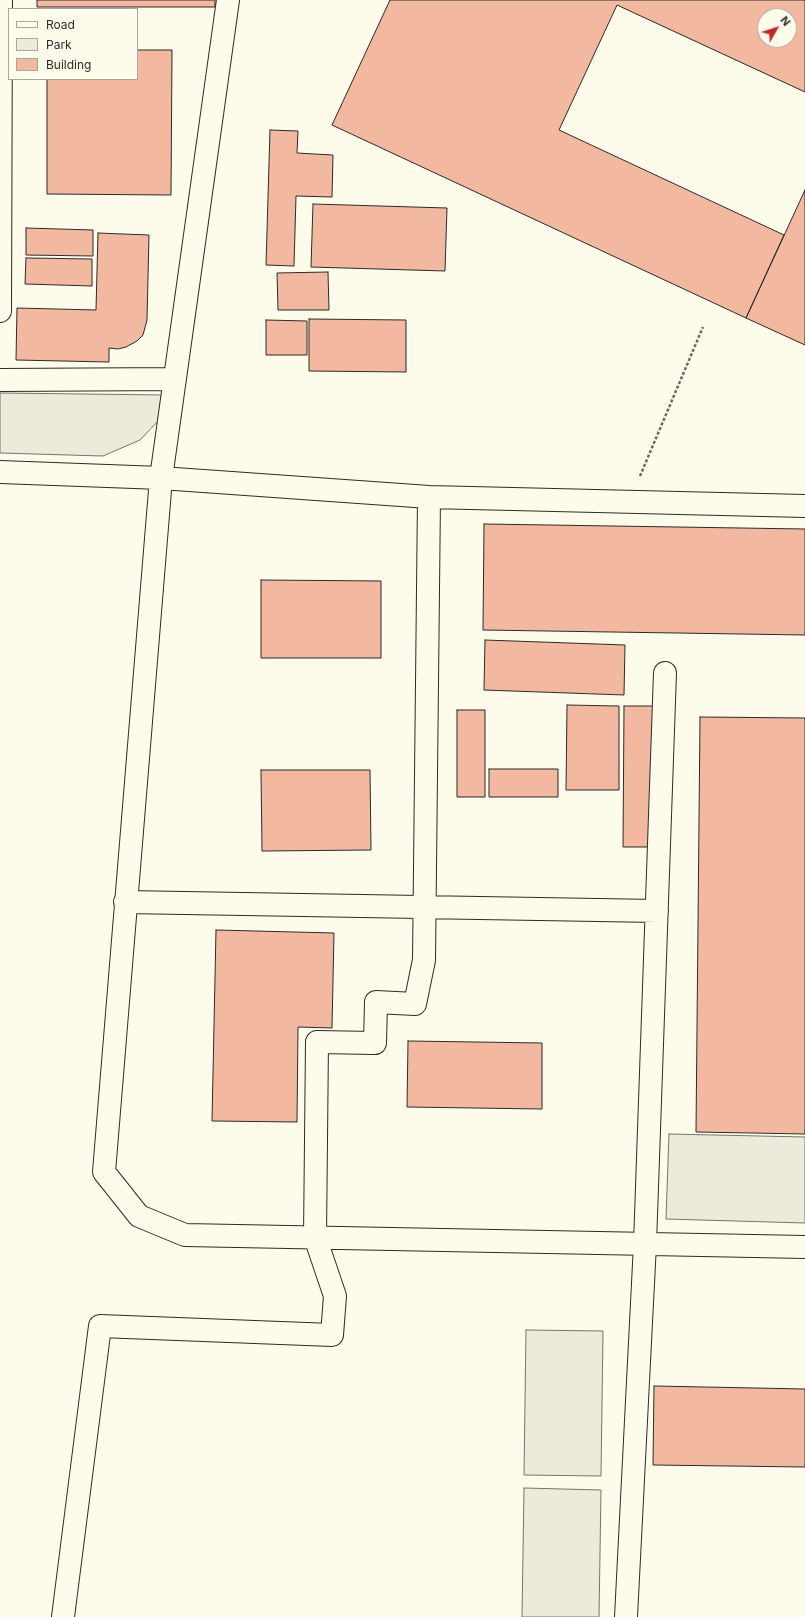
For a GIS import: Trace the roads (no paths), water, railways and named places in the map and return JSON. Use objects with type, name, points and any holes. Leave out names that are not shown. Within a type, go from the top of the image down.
[{"type":"lane","points":[[0,311],[1,0]]},
{"type":"lane","points":[[228,0],[161,478],[104,1172],[139,1216],[185,1235],[805,1246]]},
{"type":"lane","points":[[0,380],[175,379]]},
{"type":"lane","points":[[0,472],[161,478],[429,497],[805,506]]},
{"type":"lane","points":[[63,1617],[100,1326],[332,1334],[335,1296],[315,1237],[317,1042],[374,1043],[376,1002],[415,1004],[424,960],[429,497]]},
{"type":"lane","points":[[626,1617],[645,1244],[665,673]]},
{"type":"lane","points":[[125,902],[657,912]]}]
